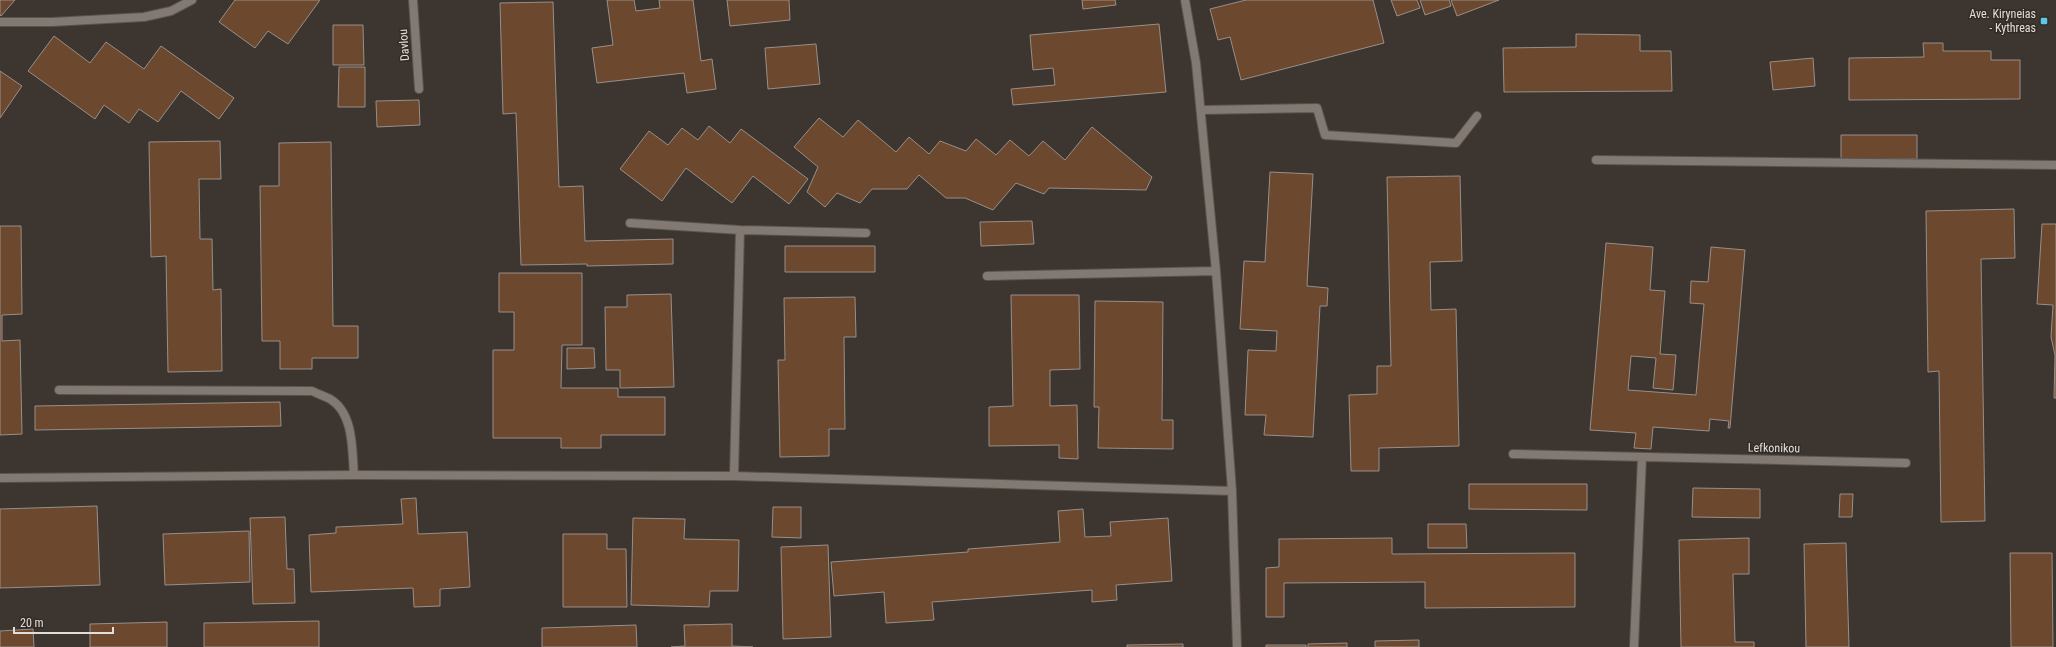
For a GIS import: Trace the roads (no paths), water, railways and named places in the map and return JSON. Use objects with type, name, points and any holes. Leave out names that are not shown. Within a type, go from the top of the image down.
[{"type":"street","points":[[0,22],[52,22],[144,17],[171,11],[192,0]]},
{"type":"street","name":"Davlou","points":[[413,0],[419,89]]},
{"type":"street","points":[[1185,0],[1196,63],[1216,271],[1232,491],[1236,647]]},
{"type":"street","points":[[1201,110],[1318,108],[1325,135],[1456,143],[1477,116]]},
{"type":"street","points":[[1596,160],[2056,164]]},
{"type":"street","points":[[630,223],[740,230],[866,233]]},
{"type":"street","points":[[734,476],[740,230]]},
{"type":"street","points":[[987,276],[1216,271]]},
{"type":"street","points":[[59,390],[312,391],[331,400],[345,416],[350,433],[354,474]]},
{"type":"street","name":"Lefkonikou","points":[[1513,454],[1906,463]]},
{"type":"street","points":[[1634,647],[1642,456]]},
{"type":"street","points":[[0,478],[354,474],[734,476],[1232,491]]},
{"type":"place","name":"Ave. Kiryneias - Kythreas","points":[[2044,21]]}]
